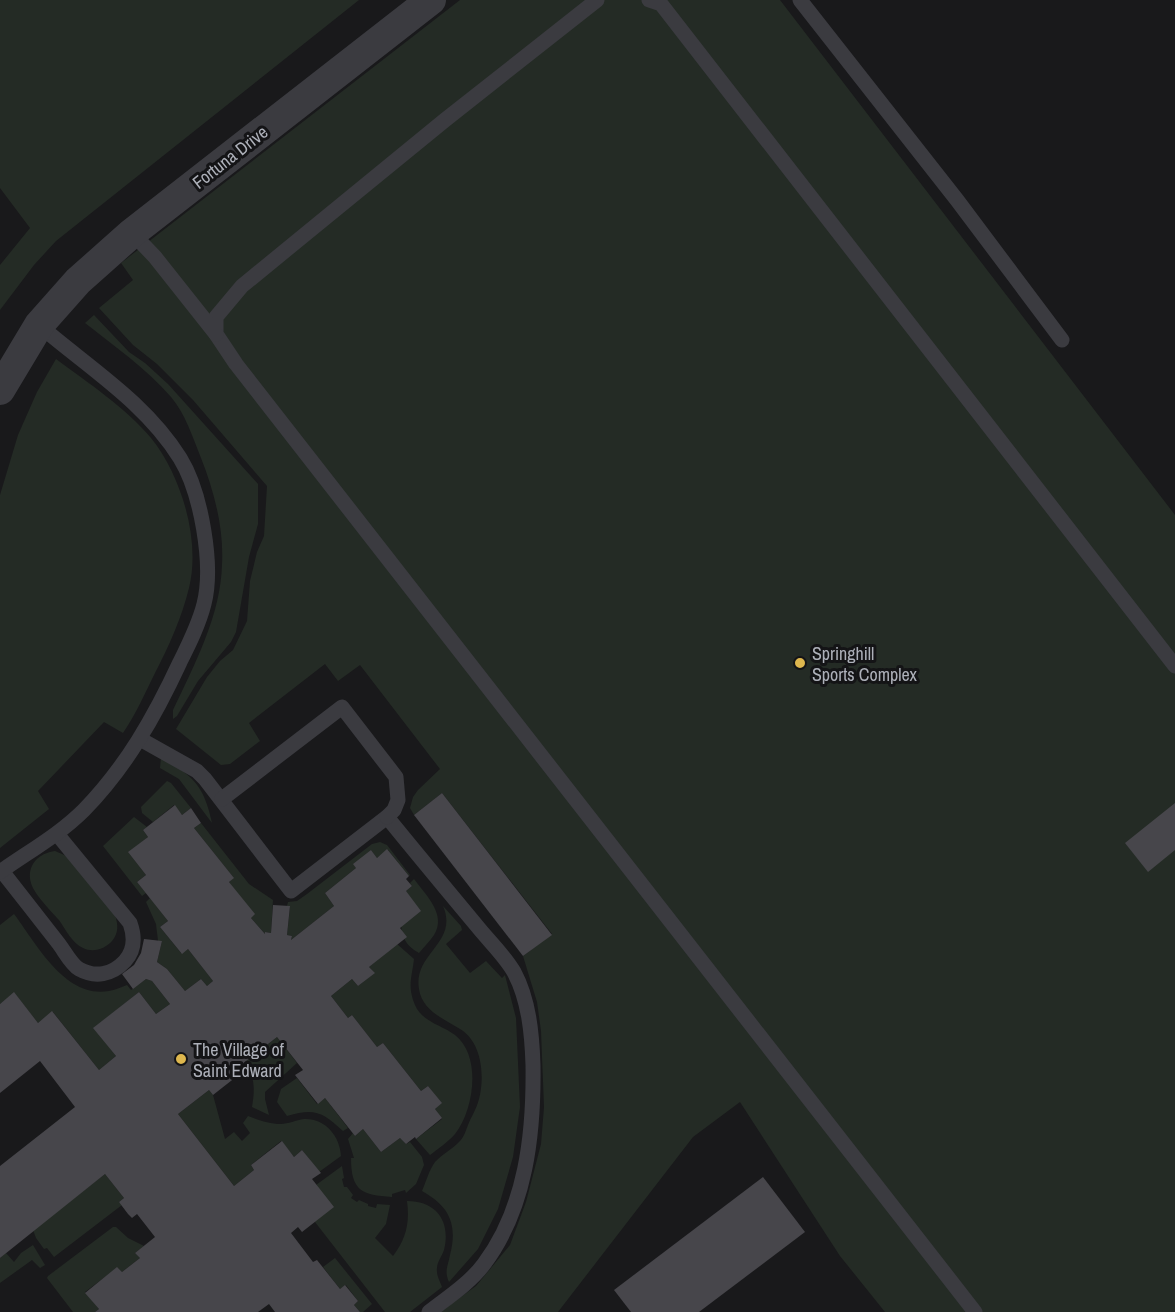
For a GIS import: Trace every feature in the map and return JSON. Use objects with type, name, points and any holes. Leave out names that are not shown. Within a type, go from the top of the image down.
[{"type":"street","name":"Fortuna Drive","points":[[0,390],[39,325],[78,281],[132,233],[431,0]]},
{"type":"lane","points":[[216,334],[216,317],[242,286],[445,120],[597,0]]},
{"type":"lane","points":[[649,0],[661,4],[1175,666]]},
{"type":"lane","points":[[800,0],[957,200],[1062,340]]},
{"type":"lane","points":[[132,233],[216,334],[248,379],[975,1312]]},
{"type":"lane","points":[[39,325],[116,386],[156,423],[182,460],[198,498],[207,570],[205,603],[184,654],[140,739],[123,765],[96,797],[57,834],[1,872],[77,968],[97,975],[108,973],[116,969],[130,955],[134,945],[134,934],[130,923],[57,834]]},
{"type":"lane","points":[[140,739],[197,771],[214,788],[222,799],[291,891],[387,817],[394,810],[398,800],[396,777],[342,707],[222,799]]},
{"type":"lane","points":[[387,817],[514,972],[527,1006],[532,1050],[531,1138],[518,1196],[504,1229],[484,1265],[473,1277],[429,1312]]},
{"type":"shaded area","points":[[0,0],[359,0],[56,241],[34,265],[0,310],[0,265],[30,228],[0,188]]},
{"type":"shaded area","name":"Springhill Sports Complex","points":[[460,0],[780,0],[1175,515],[1175,1312],[885,1312],[840,1256],[740,1102],[693,1137],[558,1312],[440,1312],[476,1286],[510,1245],[526,1202],[541,1144],[544,1107],[541,1031],[537,1002],[523,956],[552,934],[442,793],[414,815],[410,808],[413,797],[440,769],[360,665],[338,681],[325,664],[249,723],[260,741],[230,764],[221,765],[176,729],[207,677],[233,650],[247,621],[250,581],[257,552],[264,536],[267,486],[193,400],[157,364],[133,345],[99,308],[133,280],[121,263]]},
{"type":"shaded area","points":[[94,315],[129,352],[168,384],[258,484],[258,524],[249,557],[236,632],[231,642],[198,681],[173,719],[173,710],[205,639],[217,602],[222,550],[217,510],[206,471],[180,410],[151,376],[85,323]]},
{"type":"shaded area","points":[[56,359],[130,416],[162,453],[186,509],[190,529],[192,569],[186,599],[175,631],[123,733],[104,722],[38,791],[49,809],[0,848],[0,495],[18,435],[37,392]]},
{"type":"shaded area","points":[[161,757],[189,776],[201,790],[212,823],[179,779],[160,768]]},
{"type":"shaded area","points":[[167,781],[191,808],[182,815],[174,805],[153,822],[142,813],[141,807]]},
{"type":"shaded area","points":[[134,817],[147,827],[143,830],[148,837],[129,853],[146,875],[137,882],[146,893],[142,896],[103,846]]},
{"type":"shaded area","points":[[201,823],[249,884],[273,900],[271,933],[265,932],[265,934],[251,918],[229,882],[233,877],[194,828]]},
{"type":"shaded area","points":[[380,842],[387,845],[410,875],[388,850],[377,858],[371,850],[356,868],[325,893],[334,906],[291,940],[292,936],[287,935],[290,907],[287,906],[288,902],[297,901],[372,844]]},
{"type":"shaded area","points":[[55,851],[69,857],[115,915],[116,935],[109,944],[102,948],[95,950],[79,946],[39,897],[31,883],[30,871],[35,861],[44,854]]},
{"type":"shaded area","points":[[414,879],[429,898],[438,920],[434,935],[419,953],[405,941],[401,926],[406,891],[412,886],[410,883]]},
{"type":"shaded area","points":[[150,898],[168,921],[160,927],[181,953],[188,949],[213,981],[207,986],[201,979],[185,991],[167,969],[157,962],[162,941],[158,941],[156,924],[146,902]]},
{"type":"shaded area","points":[[443,906],[462,930],[446,944],[470,973],[486,961],[502,978],[505,975],[516,1018],[520,1107],[513,1157],[498,1209],[478,1249],[449,1282],[447,1272],[452,1244],[452,1225],[439,1203],[422,1191],[435,1162],[457,1144],[464,1135],[478,1102],[482,1080],[480,1060],[473,1042],[460,1029],[429,1008],[424,1003],[419,989],[422,966],[445,930],[446,919]]},
{"type":"shaded area","points":[[14,914],[42,953],[65,978],[93,991],[109,991],[127,985],[131,990],[146,979],[152,981],[170,1004],[156,1014],[139,992],[94,1028],[116,1056],[99,1070],[53,1012],[38,1023],[14,993],[0,1004],[0,925]]},
{"type":"shaded area","points":[[397,944],[414,959],[411,987],[418,1011],[427,1019],[455,1035],[464,1044],[472,1069],[470,1098],[462,1124],[452,1137],[430,1155],[416,1139],[442,1119],[435,1109],[441,1103],[428,1086],[421,1091],[383,1043],[377,1047],[352,1015],[348,1018],[331,996],[352,979],[358,986],[374,973],[369,967]]},
{"type":"shaded area","points":[[277,1037],[297,1063],[265,1092],[269,1115],[252,1107],[253,1083],[245,1062]]},
{"type":"shaded area","points":[[297,1078],[317,1104],[325,1098],[348,1128],[343,1131],[318,1113],[305,1112],[287,1116],[277,1102],[281,1089]]},
{"type":"shaded area","points":[[209,1090],[213,1095],[225,1139],[234,1132],[242,1141],[250,1133],[243,1123],[248,1116],[277,1124],[312,1119],[325,1125],[334,1135],[341,1156],[319,1172],[302,1150],[294,1157],[281,1141],[251,1165],[254,1170],[234,1186],[178,1114]]},
{"type":"shaded area","points":[[363,1129],[381,1152],[400,1138],[406,1144],[410,1142],[422,1157],[424,1165],[416,1184],[406,1193],[405,1190],[392,1194],[392,1197],[373,1195],[360,1189],[356,1184],[353,1178],[351,1158],[354,1158],[348,1139],[353,1133],[355,1136]]},
{"type":"shaded area","points":[[342,1166],[344,1187],[347,1187],[353,1195],[351,1198],[376,1208],[377,1204],[390,1205],[386,1224],[375,1238],[393,1256],[406,1230],[407,1201],[417,1202],[434,1209],[443,1222],[446,1240],[437,1271],[442,1287],[410,1312],[385,1312],[315,1222],[316,1185]]},
{"type":"shaded area","points":[[105,1174],[124,1198],[119,1202],[122,1205],[54,1257],[47,1248],[44,1249],[33,1230]]},
{"type":"shaded area","points":[[113,1227],[144,1246],[135,1253],[140,1258],[122,1272],[117,1268],[85,1292],[99,1309],[95,1312],[73,1312],[47,1278]]},
{"type":"shaded area","points":[[33,1245],[45,1265],[40,1268],[32,1260],[0,1283],[0,1258],[6,1253],[14,1262],[21,1253]]},
{"type":"shaded area","points":[[335,1258],[372,1304],[363,1312],[360,1312],[354,1305],[358,1301],[346,1285],[340,1289],[323,1267]]},
{"type":"building","points":[[442,793],[552,935],[523,956],[414,815]]},
{"type":"building","points":[[1175,803],[1175,850],[1148,872],[1125,843]]},
{"type":"building","name":"The Village of Saint Edward","points":[[175,805],[182,815],[191,808],[201,823],[194,828],[234,878],[229,882],[255,914],[251,918],[265,934],[265,932],[271,933],[273,905],[290,906],[287,935],[292,936],[291,940],[334,906],[325,893],[356,868],[353,864],[371,850],[377,858],[387,849],[409,876],[406,879],[412,886],[406,891],[421,911],[400,928],[407,937],[369,967],[375,973],[358,986],[352,979],[331,996],[348,1018],[352,1015],[377,1047],[383,1043],[421,1091],[428,1086],[442,1103],[435,1109],[442,1118],[416,1139],[415,1137],[406,1144],[400,1138],[381,1152],[363,1129],[355,1136],[325,1098],[318,1104],[295,1075],[303,1070],[277,1037],[241,1065],[245,1070],[213,1095],[209,1090],[178,1114],[234,1186],[254,1170],[251,1165],[282,1141],[294,1157],[302,1150],[321,1173],[312,1179],[334,1207],[302,1232],[298,1227],[291,1233],[313,1262],[317,1260],[340,1289],[345,1285],[358,1301],[354,1305],[360,1312],[275,1312],[269,1304],[258,1312],[95,1312],[99,1309],[85,1293],[117,1267],[122,1272],[140,1258],[135,1253],[155,1237],[137,1214],[132,1218],[128,1214],[119,1202],[124,1198],[105,1174],[0,1258],[0,1166],[75,1107],[40,1061],[0,1093],[0,1004],[14,992],[38,1023],[52,1011],[99,1070],[116,1056],[93,1028],[139,992],[156,1014],[170,1004],[152,981],[146,979],[133,989],[122,974],[134,965],[141,953],[144,939],[162,941],[157,962],[167,969],[185,991],[201,979],[207,986],[213,981],[188,949],[182,954],[160,927],[168,921],[137,882],[146,875],[128,852],[148,837],[143,830]]},
{"type":"building","points":[[763,1177],[805,1232],[699,1312],[631,1312],[614,1290]]},
{"type":"place","name":"Springhill Sports Complex","points":[[800,663]]},
{"type":"place","name":"The Village of Saint Edward","points":[[181,1059]]}]
